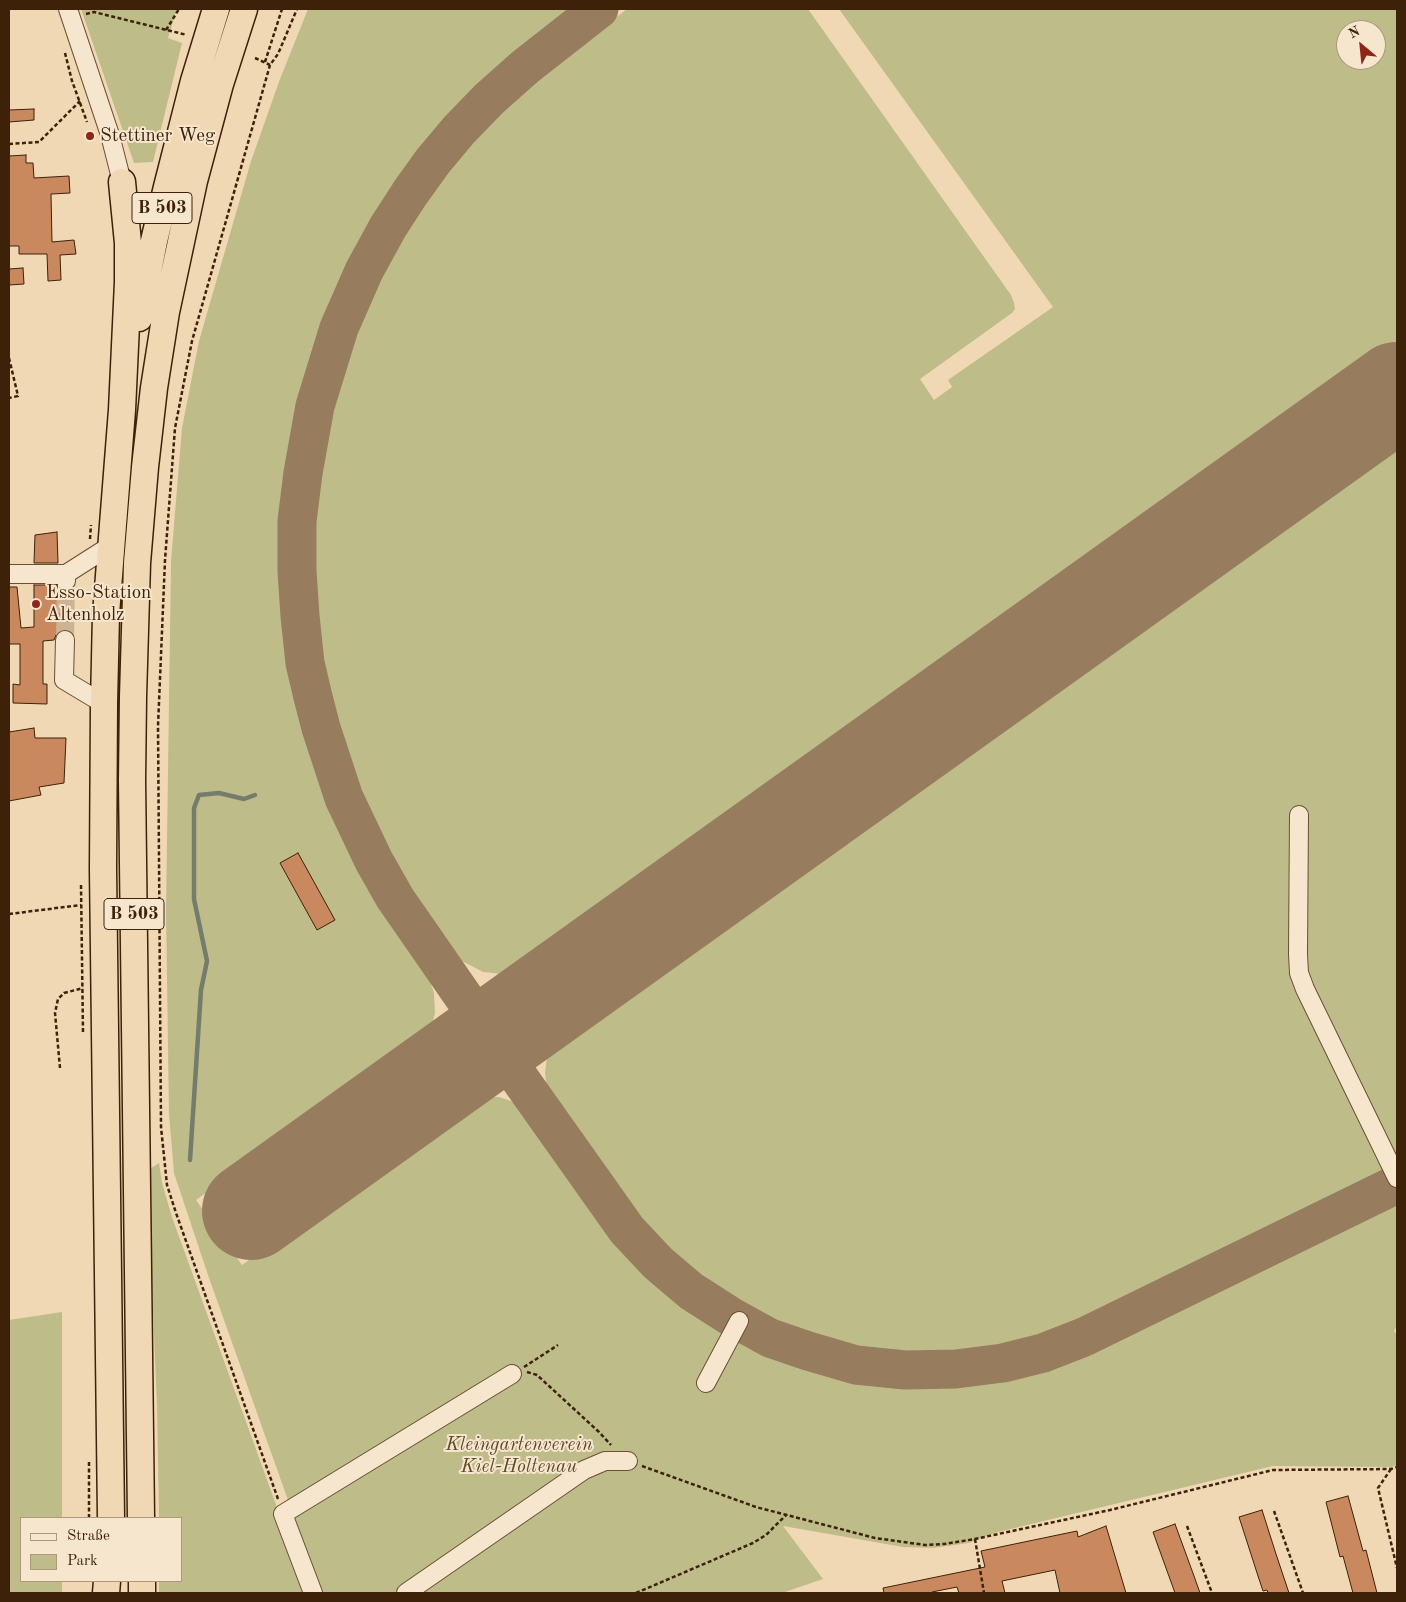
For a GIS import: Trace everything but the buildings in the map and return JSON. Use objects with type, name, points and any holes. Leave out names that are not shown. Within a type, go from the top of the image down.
[{"type":"highway","name":"B 503","points":[[110,1517],[104,987],[104,704],[110,546],[122,410],[154,241],[194,81],[216,9]]},
{"type":"highway","name":"B 503","points":[[141,1517],[132,780],[137,563],[154,388],[166,312],[194,181],[244,14]]},
{"type":"highway","points":[[122,182],[126,211],[128,253],[122,410]]},
{"type":"street","points":[[69,13],[110,135],[122,182]]},
{"type":"street","points":[[9,574],[66,577],[110,546]]},
{"type":"street","points":[[65,640],[64,680],[104,704]]},
{"type":"street","points":[[1300,814],[1299,973],[1397,1178]]},
{"type":"street","points":[[706,1383],[739,1321]]},
{"type":"street","points":[[313,1593],[283,1514],[512,1374]]},
{"type":"street","points":[[406,1593],[584,1470],[605,1461],[628,1461]]},
{"type":"path","points":[[166,30],[179,9]]},
{"type":"path","points":[[265,62],[282,9]]},
{"type":"path","points":[[283,1514],[167,1185],[161,1117],[158,726],[164,560],[175,428],[192,341],[270,65],[278,54],[297,9]]},
{"type":"path","points":[[69,13],[94,12],[194,37]]},
{"type":"path","points":[[255,58],[270,65]]},
{"type":"path","points":[[9,144],[39,142],[80,101]]},
{"type":"path","points":[[9,358],[18,396],[9,398]]},
{"type":"path","points":[[9,914],[81,904]]},
{"type":"path","points":[[60,1068],[55,1013],[58,999],[64,993],[74,989],[104,987]]},
{"type":"path","points":[[512,1374],[558,1345]]},
{"type":"path","points":[[512,1374],[525,1372],[537,1375],[628,1461],[756,1507],[875,1538],[902,1543],[944,1544],[975,1539],[1110,1510],[1273,1470],[1391,1469],[1397,1467]]},
{"type":"path","points":[[1391,1469],[1378,1488],[1397,1568]]},
{"type":"path","points":[[1274,1512],[1303,1593]]},
{"type":"path","points":[[636,1593],[754,1543],[766,1535],[787,1514]]},
{"type":"path","points":[[1187,1526],[1212,1593]]},
{"type":"path","points":[[975,1539],[984,1593]]},
{"type":"green space","points":[[81,9],[177,9],[168,38],[182,43],[153,162],[134,163]]},
{"type":"green space","name":"Kleingartenverein Kiel-Holtenau","points":[[308,9],[573,9],[477,86],[426,141],[381,208],[342,276],[309,361],[285,466],[280,546],[284,644],[308,742],[332,817],[362,875],[391,923],[428,975],[434,993],[435,1013],[430,1033],[196,1200],[242,1265],[477,1097],[499,1097],[514,1102],[526,1111],[613,1231],[645,1268],[676,1296],[725,1329],[733,1342],[740,1338],[793,1360],[837,1375],[909,1382],[962,1382],[996,1377],[1061,1361],[1160,1315],[1397,1199],[1397,1327],[1394,1330],[1397,1336],[1397,1465],[1391,1467],[1273,1466],[994,1533],[969,1543],[933,1548],[903,1547],[783,1526],[823,1579],[782,1593],[321,1593],[208,1275],[174,1173],[169,1114],[166,911],[171,561],[182,428],[199,341],[251,161],[280,79]]},
{"type":"green space","points":[[627,9],[808,9],[1011,295],[1014,303],[1015,309],[1012,313],[920,379],[934,400],[952,387],[948,380],[1053,307],[839,9],[1397,9],[1397,342],[520,972],[503,974],[483,972],[460,960],[451,951],[402,877],[378,832],[345,753],[324,664],[316,603],[314,549],[317,492],[325,426],[347,355],[384,267],[439,181],[501,112],[560,61]]},
{"type":"green space","points":[[1397,441],[1397,1166],[1064,1330],[1022,1343],[972,1352],[919,1357],[862,1351],[806,1337],[756,1314],[697,1278],[673,1257],[642,1225],[553,1104],[547,1090],[545,1073],[547,1056],[554,1043]]},
{"type":"green space","points":[[159,1163],[162,1183],[172,1217],[308,1593],[159,1593],[159,1582],[182,1582],[182,1517],[159,1517],[157,1406],[147,1171]]},
{"type":"green space","points":[[62,1312],[62,1517],[20,1517],[20,1582],[62,1582],[62,1593],[9,1593],[9,1320]]},
{"type":"waterway","points":[[190,1160],[201,990],[207,961],[194,899],[194,808],[199,795],[219,793],[244,799],[255,795]]},
{"type":"taxiway","points":[[579,976],[526,1004],[507,1010],[483,1011],[473,1007],[465,999],[395,898],[374,861],[344,798],[321,728],[305,663],[297,571],[297,521],[315,406],[339,328],[364,271],[388,227],[433,161],[489,99],[525,67],[599,9]]},
{"type":"taxiway","points":[[556,996],[535,1016],[514,1044],[511,1057],[515,1072],[627,1230],[658,1263],[691,1291],[730,1316],[770,1338],[856,1365],[905,1370],[956,1369],[1003,1363],[1043,1353],[1084,1337],[1397,1184]]},
{"type":"runway","points":[[251,1211],[1397,391]]},
{"type":"tunnel","points":[[65,640],[66,581]]},
{"type":"place","name":"Stettiner Weg","points":[[90,136]]},
{"type":"place","name":"Esso-Station Altenholz","points":[[36,604]]}]
